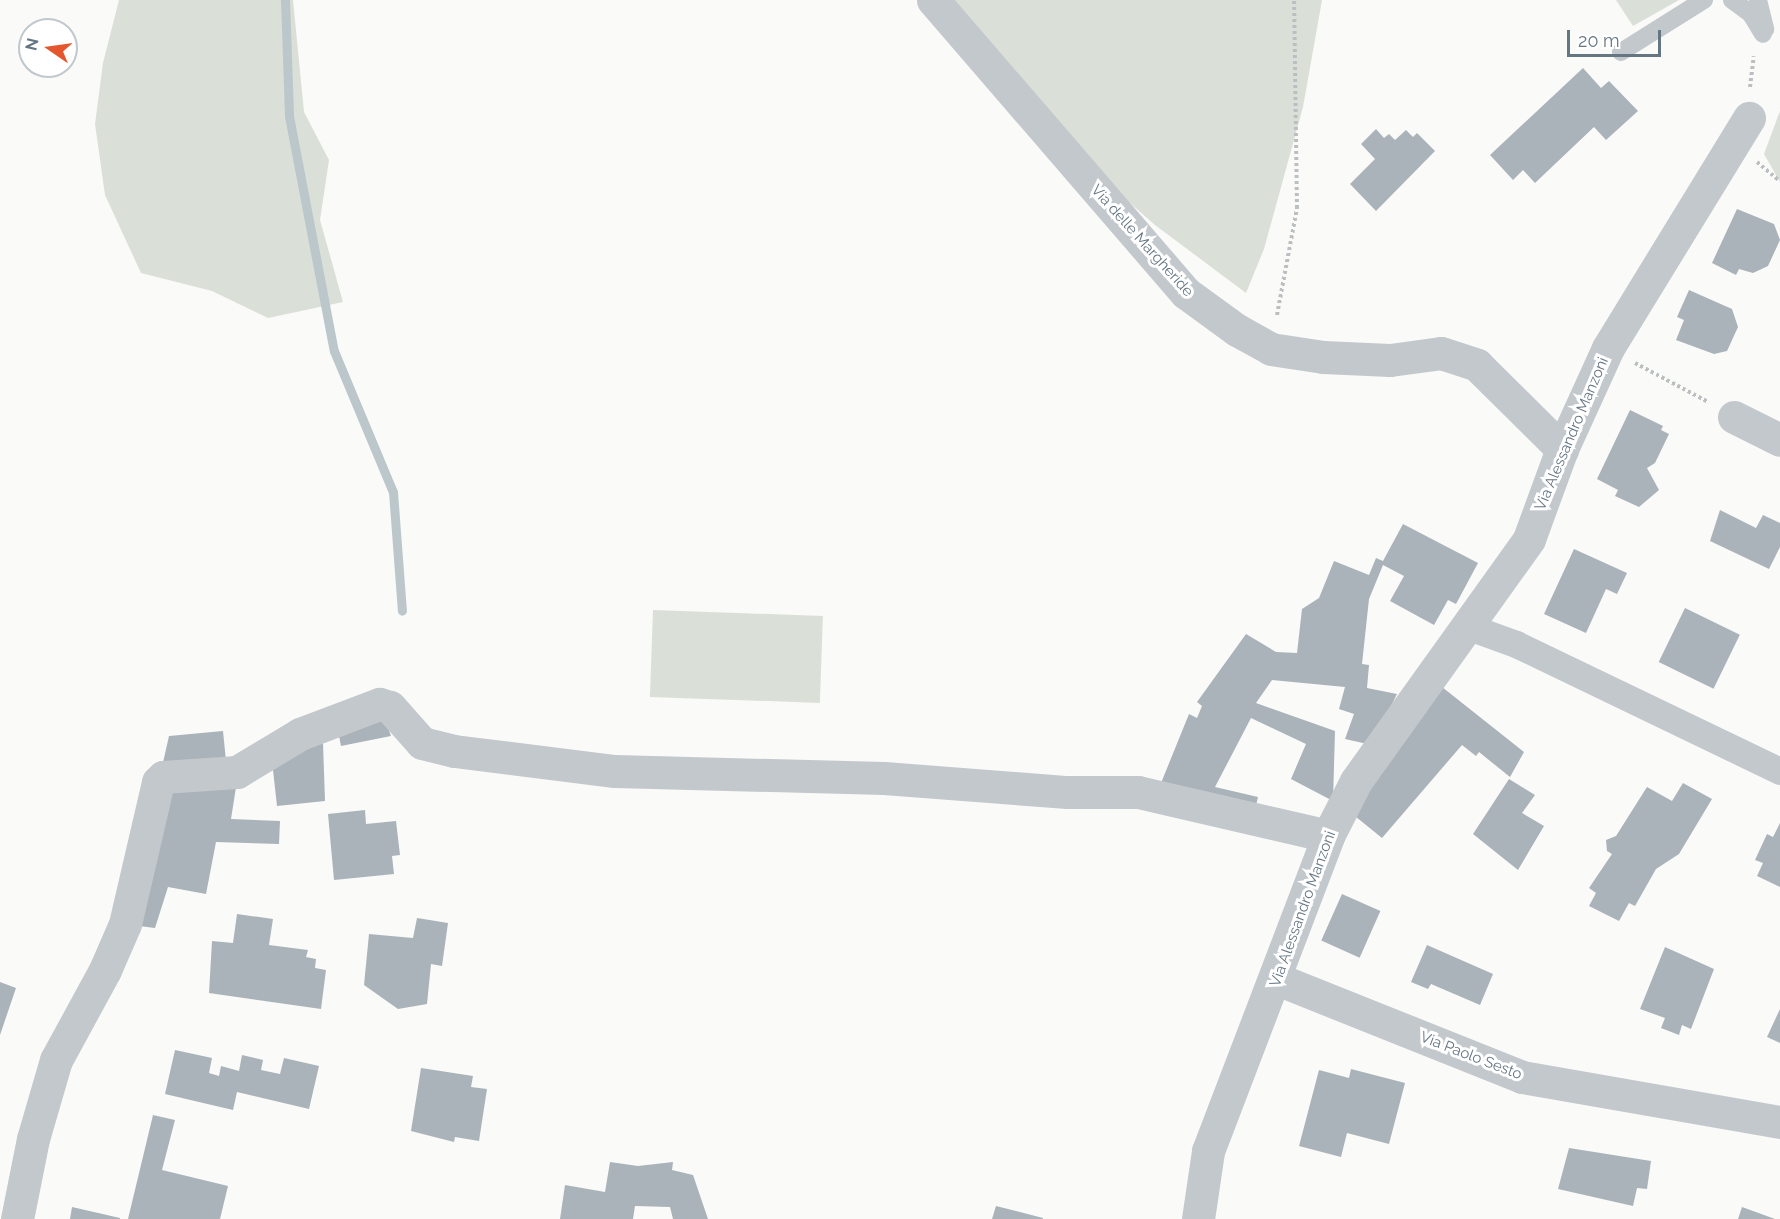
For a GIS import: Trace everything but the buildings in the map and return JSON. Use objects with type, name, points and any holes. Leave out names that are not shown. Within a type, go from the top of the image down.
[{"type":"street","name":"Via delle Margheride","points":[[933,0],[1186,293],[1271,349],[1334,358],[1390,360],[1441,353],[1477,365],[1562,449]]},
{"type":"street","name":"Via Alessandro Manzoni","points":[[1198,1219],[1208,1151],[1277,979],[1328,836],[1356,781],[1469,627],[1529,539],[1562,449],[1608,348],[1749,118]]},
{"type":"street","points":[[1734,417],[1780,440]]},
{"type":"street","points":[[1469,627],[1516,644],[1780,771]]},
{"type":"street","points":[[17,1219],[33,1138],[56,1060],[105,970],[125,924],[158,782],[164,777],[237,772],[300,734],[379,704],[390,707],[422,743],[454,751],[615,771],[884,778],[1067,792],[1138,792],[1328,836]]},
{"type":"street","name":"Via Paolo Sesto","points":[[1277,979],[1522,1077],[1780,1122]]},
{"type":"lane","points":[[1621,52],[1704,0]]},
{"type":"lane","points":[[1732,0],[1751,14],[1764,32]]},
{"type":"lane","points":[[1758,0],[1764,32]]},
{"type":"path","points":[[1271,349],[1297,208],[1294,0]]},
{"type":"path","points":[[1749,118],[1750,66],[1764,32]]},
{"type":"path","points":[[1632,361],[1734,417]]},
{"type":"shaded area","points":[[119,0],[293,0],[304,112],[329,160],[320,220],[343,302],[268,318],[212,291],[141,273],[105,195],[95,124],[103,63]]},
{"type":"shaded area","points":[[947,0],[1322,0],[1303,107],[1264,249],[1246,293],[1155,225],[1097,174]]},
{"type":"shaded area","points":[[1616,0],[1679,0],[1633,26]]},
{"type":"shaded area","points":[[1780,111],[1780,182],[1764,154]]},
{"type":"shaded area","points":[[653,610],[823,616],[820,703],[650,697]]},
{"type":"waterway","points":[[285,0],[289,116],[334,351],[393,492],[402,611]]}]
